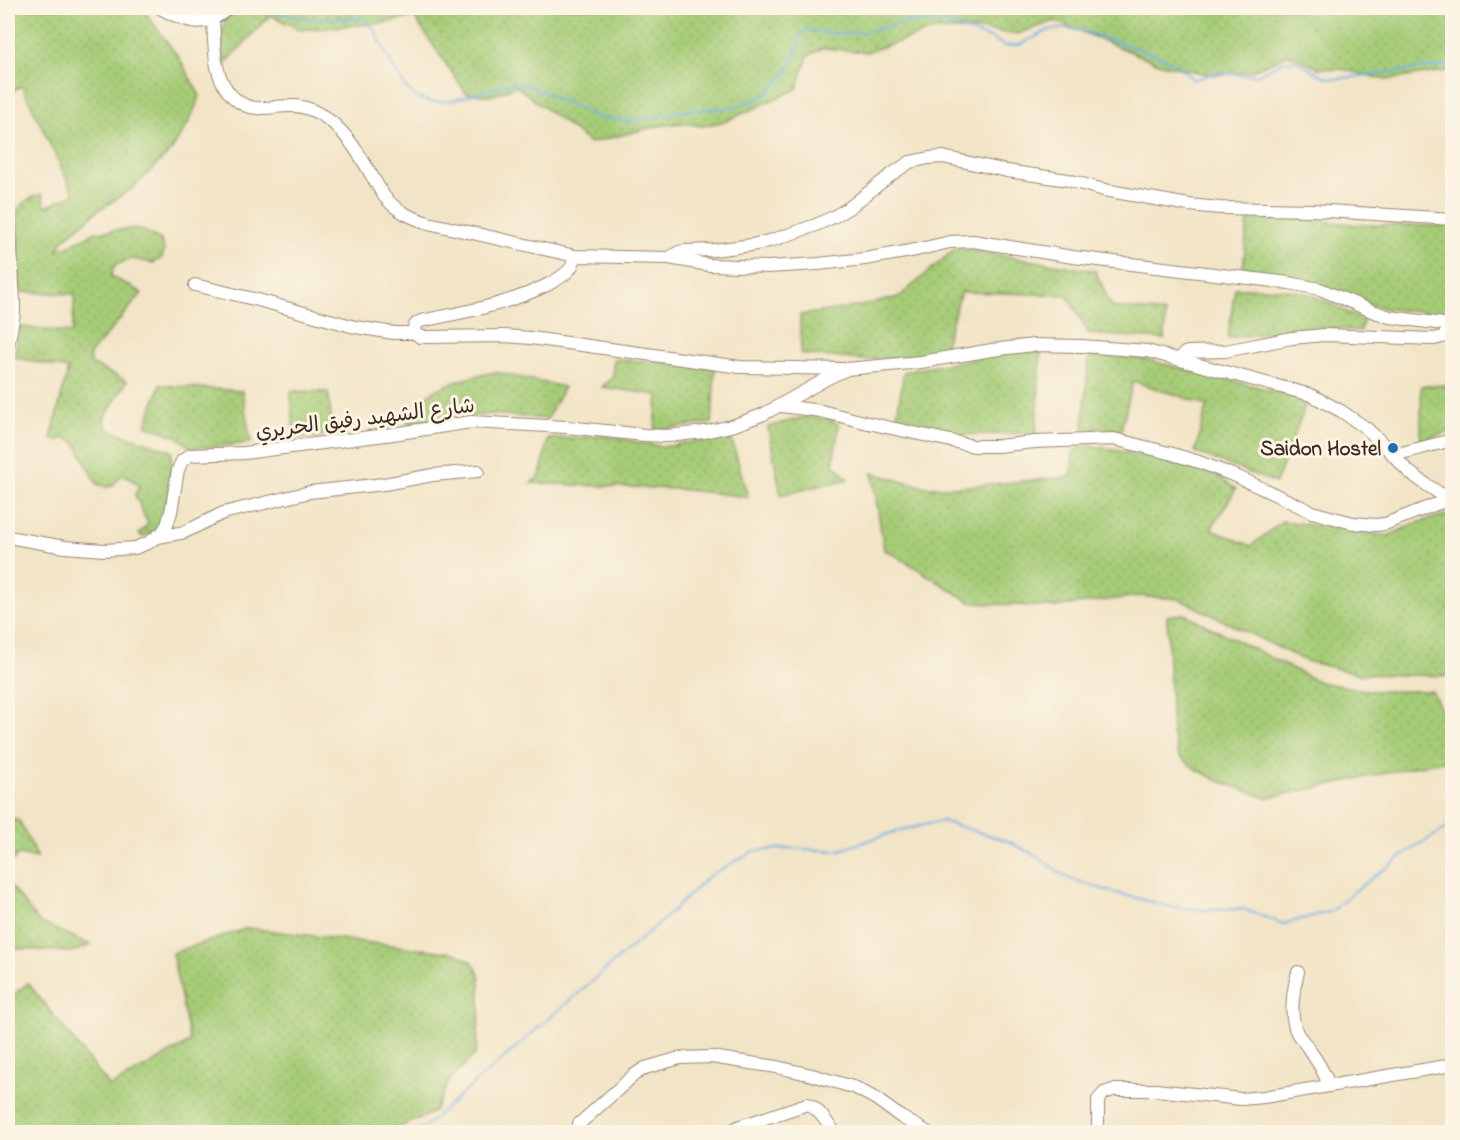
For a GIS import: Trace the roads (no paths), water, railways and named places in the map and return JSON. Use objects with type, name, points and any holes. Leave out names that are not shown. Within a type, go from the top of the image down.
[{"type":"street","points":[[160,8],[180,17],[201,22],[221,13]]},
{"type":"street","points":[[221,13],[215,57],[218,74],[225,88],[234,98],[244,105],[256,108],[289,105],[317,112],[338,129],[355,149],[384,196],[400,212],[428,223],[575,256],[669,258],[722,266],[752,267],[792,266],[865,259],[950,242],[973,241],[1073,257],[1289,284],[1320,290],[1390,317],[1452,325],[1447,333],[1438,339],[1324,335],[1292,338],[1225,351],[1188,352],[1179,359]]},
{"type":"street","points":[[669,258],[684,251],[725,249],[764,242],[816,225],[850,207],[910,162],[943,157],[1189,205],[1452,219]]},
{"type":"street","points":[[8,199],[14,302],[8,345]]},
{"type":"street","points":[[415,333],[415,325],[421,321],[480,309],[525,295],[545,286],[570,270],[575,256]]},
{"type":"street","points":[[195,285],[355,327],[394,333],[415,333],[420,337],[505,336],[547,339],[740,367],[847,369]]},
{"type":"street","name":"شارع الشهيد رفيق الحريري","points":[[158,537],[165,529],[169,519],[180,465],[190,455],[244,453],[480,422],[645,435],[684,435],[735,425],[764,414],[847,369],[921,362],[1033,345],[1147,351],[1311,395],[1366,428],[1408,471],[1440,493],[1452,498]]},
{"type":"street","points":[[781,406],[821,411],[974,446],[1114,439],[1199,462],[1238,477],[1312,512],[1353,523],[1385,524],[1452,498]]},
{"type":"street","points":[[1394,455],[1452,440]]},
{"type":"street","points":[[8,537],[65,547],[126,549],[142,546],[158,537],[185,532],[223,513],[310,492],[478,471]]},
{"type":"street","points":[[1298,972],[1293,1012],[1295,1026],[1329,1085]]},
{"type":"street","points":[[579,1124],[645,1068],[680,1058],[711,1057],[777,1066],[856,1088],[927,1132]]},
{"type":"street","points":[[1098,1132],[1098,1100],[1104,1093],[1113,1090],[1156,1090],[1241,1099],[1452,1065]]},
{"type":"street","points":[[704,1132],[731,1132],[738,1127],[807,1104],[813,1106],[835,1132]]},
{"type":"waterway","points":[[266,8],[298,18],[366,20],[374,29],[405,86],[416,97],[430,102],[451,101],[511,83],[528,85],[600,118],[631,121],[689,110],[729,108],[761,98],[781,80],[797,52],[800,35],[807,30],[838,34],[870,31],[906,22],[944,23],[990,38],[1005,46],[1019,45],[1049,30],[1067,28],[1090,33],[1165,58],[1182,68],[1193,80],[1218,72],[1258,75],[1284,61],[1296,61],[1325,77],[1335,79],[1452,66]]},
{"type":"waterway","points":[[415,1132],[423,1128],[665,918],[709,876],[754,851],[789,848],[837,851],[897,831],[942,821],[1008,841],[1036,856],[1068,878],[1108,891],[1172,907],[1203,910],[1243,909],[1283,924],[1332,911],[1352,893],[1415,847],[1452,825]]},
{"type":"place","name":"Saidon Hostel","points":[[1393,448]]}]
